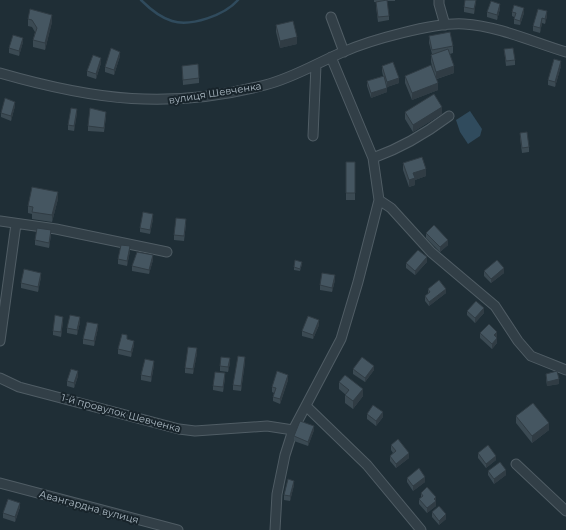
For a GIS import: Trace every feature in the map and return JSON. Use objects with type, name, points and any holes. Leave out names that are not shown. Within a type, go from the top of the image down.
[{"type":"street","points":[[439,0],[445,25]]},
{"type":"street","points":[[331,18],[344,52]]},
{"type":"street","name":"вулиця Шевченка","points":[[0,73],[83,93],[132,100],[165,100],[205,96],[265,85],[283,80],[344,52],[388,38],[445,25],[464,24],[482,27],[566,52]]},
{"type":"street","points":[[274,530],[280,476],[293,430],[341,339],[358,282],[379,200],[373,158],[331,58]]},
{"type":"street","points":[[314,136],[316,65]]},
{"type":"street","points":[[373,158],[394,151],[430,131],[449,116]]},
{"type":"street","points":[[379,200],[391,208],[432,252],[495,306],[518,341],[531,356],[566,370]]},
{"type":"street","points":[[0,221],[56,229],[167,252]]},
{"type":"street","points":[[0,341],[16,224]]},
{"type":"street","name":"1-й провулок Шевченка","points":[[0,378],[19,387],[179,430],[195,431],[267,426],[293,430]]},
{"type":"street","points":[[306,406],[367,465],[421,530]]},
{"type":"street","points":[[516,464],[566,511]]},
{"type":"street","name":"Авангардна вулиця","points":[[0,483],[178,530]]},
{"type":"water","points":[[470,111],[482,129],[480,136],[468,144],[460,132],[456,120]]},
{"type":"building","points":[[387,0],[389,16],[378,17],[376,2]]},
{"type":"building","points":[[465,0],[476,0],[474,9],[464,7]]},
{"type":"building","points":[[491,1],[500,4],[497,15],[487,12]]},
{"type":"building","points":[[514,5],[524,8],[520,21],[514,19],[516,13],[512,12]]},
{"type":"building","points":[[30,9],[52,15],[45,43],[33,40],[37,28],[32,20],[28,19]]},
{"type":"building","points":[[538,9],[547,11],[545,19],[542,18],[540,28],[533,26]]},
{"type":"building","points":[[293,21],[297,37],[280,41],[276,25]]},
{"type":"building","points":[[450,32],[453,46],[432,50],[429,36]]},
{"type":"building","points":[[13,35],[23,38],[19,51],[9,48]]},
{"type":"building","points":[[111,48],[120,52],[114,70],[105,67]]},
{"type":"building","points":[[513,48],[515,60],[506,61],[504,49]]},
{"type":"building","points":[[448,49],[454,66],[436,72],[431,55]]},
{"type":"building","points":[[93,55],[101,58],[96,74],[87,71]]},
{"type":"building","points":[[554,59],[561,61],[555,82],[548,80]]},
{"type":"building","points":[[393,62],[399,78],[387,82],[382,66]]},
{"type":"building","points":[[198,64],[199,78],[183,80],[182,66]]},
{"type":"building","points":[[431,65],[438,83],[412,93],[405,76]]},
{"type":"building","points":[[384,76],[387,88],[371,93],[367,81]]},
{"type":"building","points":[[434,94],[442,107],[413,125],[405,112]]},
{"type":"building","points":[[5,98],[15,102],[11,116],[1,113]]},
{"type":"building","points":[[71,108],[77,109],[74,126],[68,125]]},
{"type":"building","points":[[90,108],[106,112],[104,128],[88,126]]},
{"type":"building","points":[[527,132],[529,147],[522,148],[520,133]]},
{"type":"building","points":[[422,157],[426,169],[413,173],[415,178],[409,180],[403,163]]},
{"type":"building","points":[[346,162],[355,162],[355,193],[346,193]]},
{"type":"building","points":[[32,187],[58,192],[52,215],[32,212],[33,207],[28,206]]},
{"type":"building","points":[[143,212],[153,214],[150,230],[140,228]]},
{"type":"building","points":[[176,218],[186,219],[184,236],[174,235]]},
{"type":"building","points":[[434,225],[448,240],[440,247],[426,233]]},
{"type":"building","points":[[37,228],[51,230],[49,243],[35,240]]},
{"type":"building","points":[[121,245],[130,246],[127,261],[118,259]]},
{"type":"building","points":[[418,250],[427,257],[415,271],[406,263]]},
{"type":"building","points":[[137,252],[153,255],[149,270],[132,266]]},
{"type":"building","points":[[295,260],[302,262],[300,269],[294,267]]},
{"type":"building","points":[[497,260],[504,268],[491,279],[484,271]]},
{"type":"building","points":[[24,269],[41,273],[38,287],[21,283]]},
{"type":"building","points":[[322,273],[335,275],[332,288],[320,285]]},
{"type":"building","points":[[439,280],[446,289],[429,302],[425,296],[430,292],[428,289]]},
{"type":"building","points":[[476,301],[484,308],[475,318],[467,311]]},
{"type":"building","points":[[55,315],[63,317],[61,332],[53,331]]},
{"type":"building","points":[[70,315],[80,317],[77,330],[67,328]]},
{"type":"building","points":[[308,316],[319,320],[313,335],[302,331]]},
{"type":"building","points":[[87,322],[98,324],[94,341],[83,339]]},
{"type":"building","points":[[489,324],[497,332],[494,335],[497,338],[492,344],[480,333]]},
{"type":"building","points":[[122,334],[127,335],[127,339],[134,341],[131,352],[118,349]]},
{"type":"building","points":[[188,347],[197,348],[193,369],[185,368]]},
{"type":"building","points":[[238,356],[245,357],[241,386],[233,385]]},
{"type":"building","points":[[221,357],[230,358],[228,367],[220,366]]},
{"type":"building","points":[[362,357],[374,366],[365,378],[353,369]]},
{"type":"building","points":[[145,359],[154,361],[151,377],[141,375]]},
{"type":"building","points":[[71,369],[78,371],[74,383],[67,381]]},
{"type":"building","points":[[277,371],[288,375],[280,399],[273,397],[276,388],[272,387]]},
{"type":"building","points":[[557,371],[559,379],[547,382],[546,374]]},
{"type":"building","points":[[215,372],[225,373],[223,387],[213,386]]},
{"type":"building","points":[[345,375],[363,389],[353,401],[345,395],[349,390],[339,382]]},
{"type":"building","points":[[533,403],[549,423],[532,436],[516,416]]},
{"type":"building","points":[[373,405],[383,412],[376,421],[367,414]]},
{"type":"building","points":[[300,421],[314,426],[308,442],[294,436]]},
{"type":"building","points":[[398,439],[409,453],[396,464],[390,456],[396,451],[391,445]]},
{"type":"building","points":[[488,445],[496,456],[486,464],[478,453]]},
{"type":"building","points":[[500,462],[506,470],[494,479],[488,471]]},
{"type":"building","points":[[419,468],[425,477],[413,486],[407,478]]},
{"type":"building","points":[[288,479],[294,481],[290,496],[284,495]]},
{"type":"building","points":[[427,487],[436,497],[434,499],[436,501],[427,508],[419,499],[423,496],[421,493]]},
{"type":"building","points":[[8,499],[20,503],[15,517],[3,513]]},
{"type":"building","points":[[439,506],[446,514],[439,521],[432,512]]},
{"type":"waterway","points":[[141,0],[151,10],[159,15],[172,21],[180,22],[198,21],[216,15],[238,0]]}]
